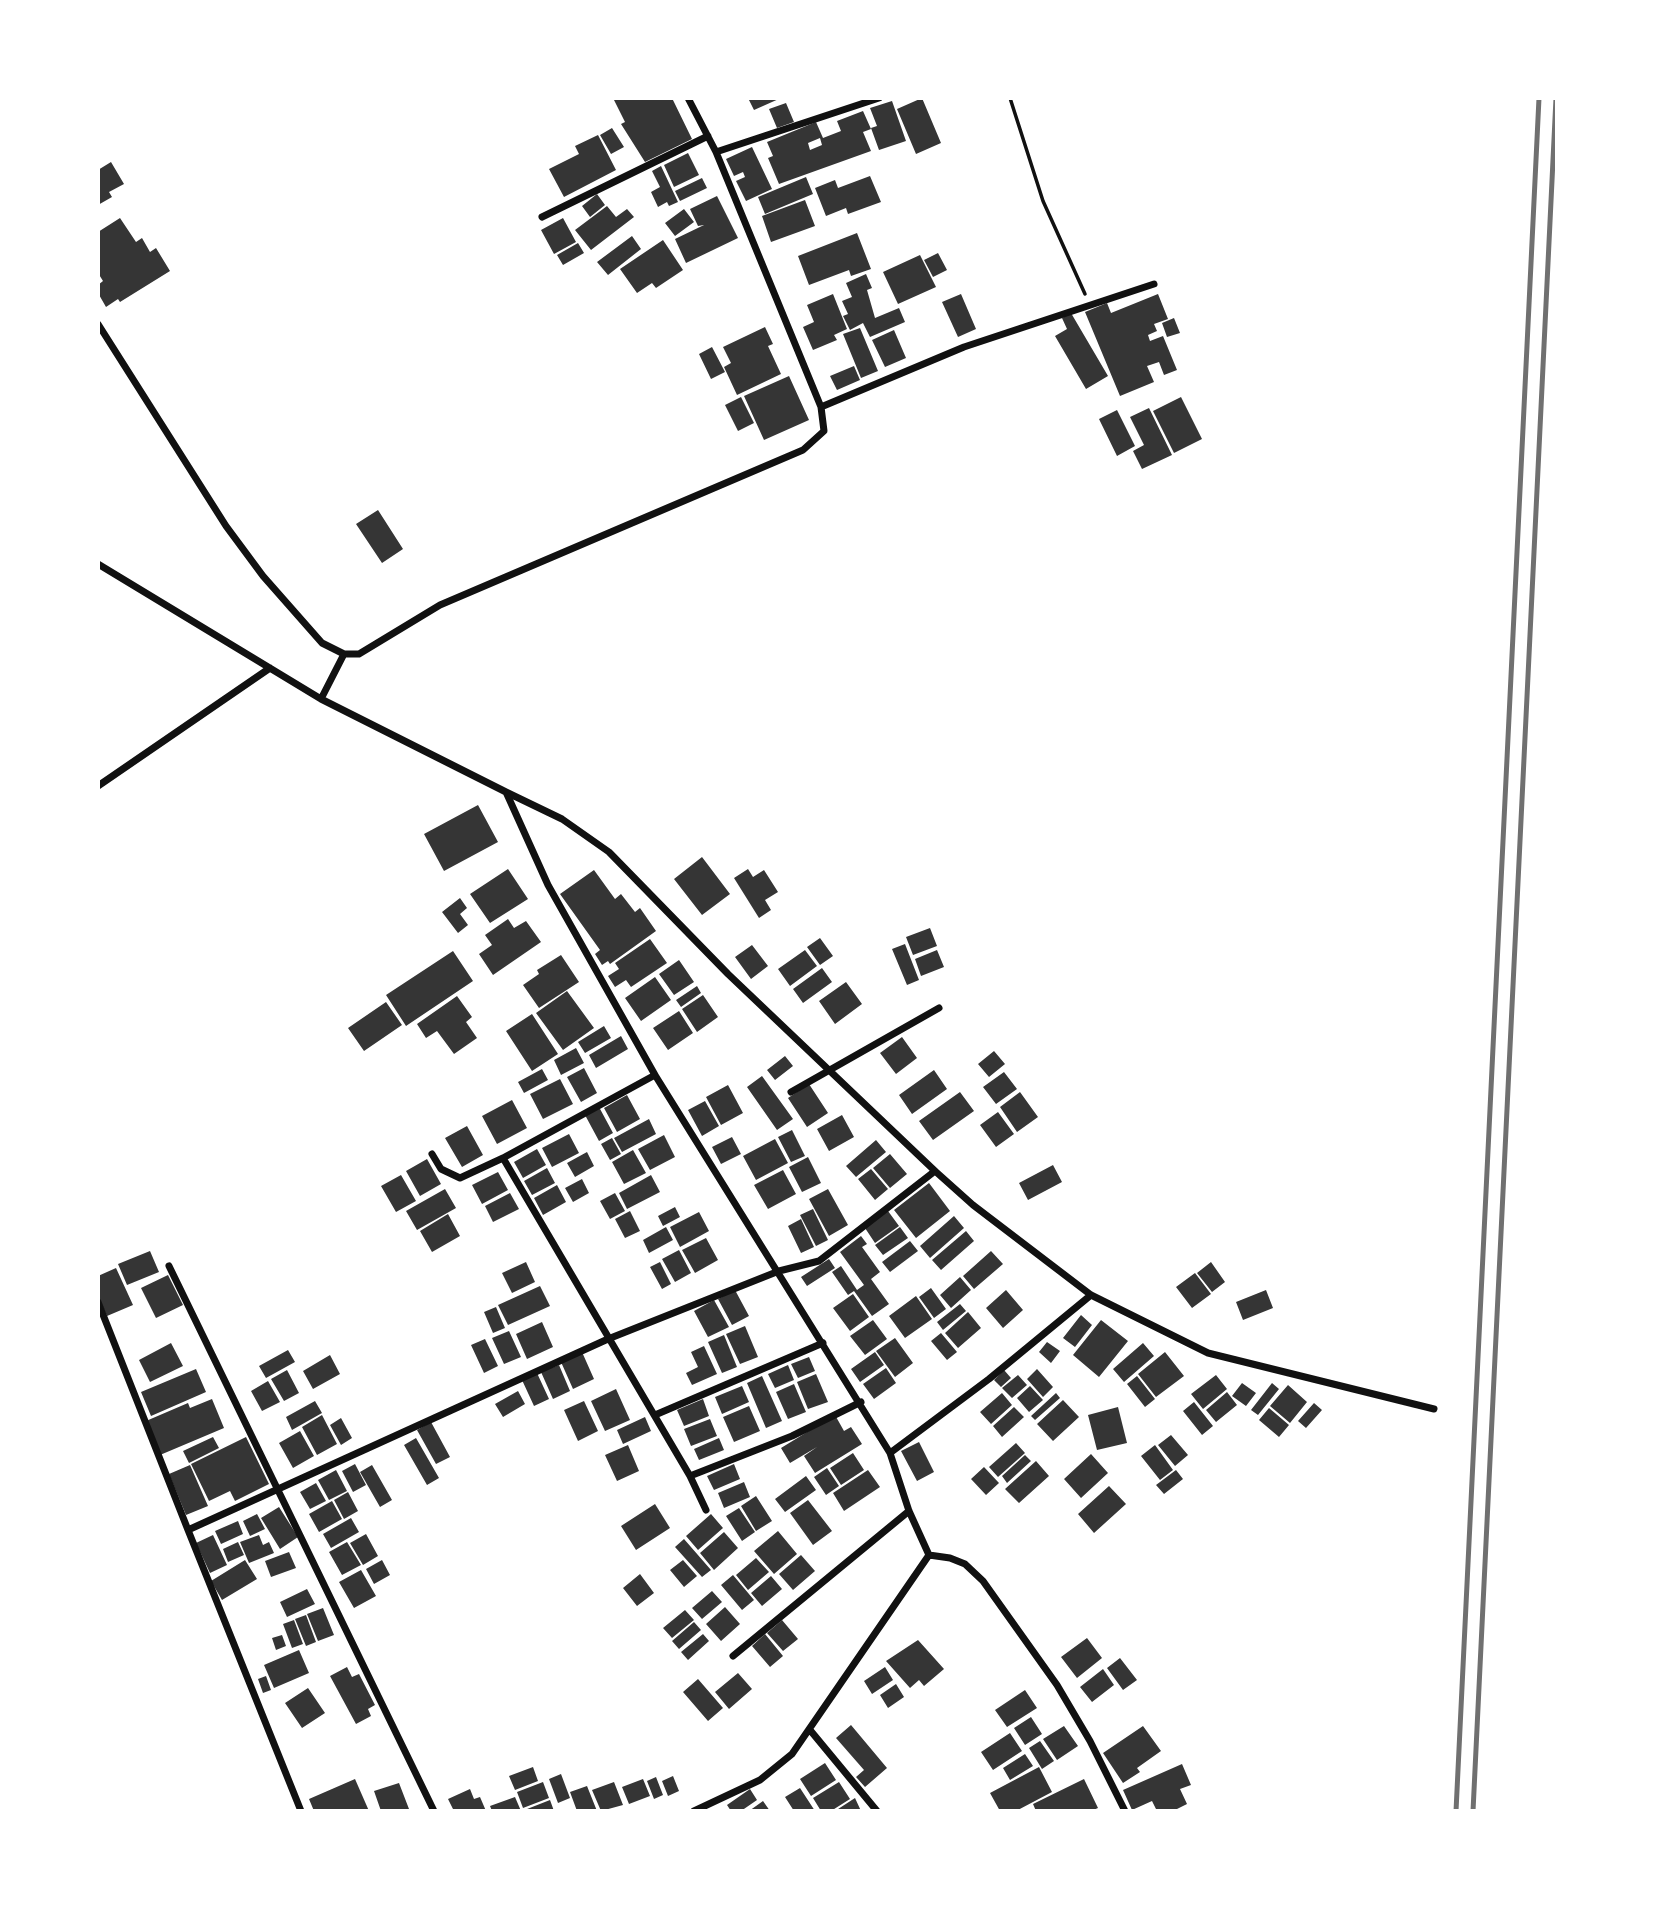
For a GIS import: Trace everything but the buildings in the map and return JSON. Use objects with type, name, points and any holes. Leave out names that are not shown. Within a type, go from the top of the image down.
[{"type":"street","points":[[98,324],[226,526],[263,576],[322,643],[344,654],[359,654],[440,605],[803,450],[824,431],[821,407],[716,152],[688,98]]},
{"type":"street","points":[[716,152],[880,98]]},
{"type":"street","points":[[542,216],[708,136]]},
{"type":"street","points":[[821,407],[964,347],[1154,284]]},
{"type":"street","points":[[98,564],[321,699],[562,819],[609,852],[935,1171],[973,1205],[1091,1295],[1208,1353],[1434,1409]]},
{"type":"street","points":[[321,699],[344,654]]},
{"type":"street","points":[[98,786],[270,668]]},
{"type":"street","points":[[506,792],[548,885],[655,1074],[861,1402],[890,1453],[909,1511],[929,1555]]},
{"type":"street","points":[[791,1092],[940,1008]]},
{"type":"street","points":[[432,1154],[441,1169],[460,1178],[503,1158],[655,1074]]},
{"type":"street","points":[[503,1158],[655,1415],[706,1510]]},
{"type":"street","points":[[188,1530],[608,1339],[779,1271],[819,1261],[935,1171]]},
{"type":"street","points":[[169,1266],[434,1811]]},
{"type":"street","points":[[890,1453],[989,1380],[1091,1295]]},
{"type":"street","points":[[98,1302],[301,1811]]},
{"type":"street","points":[[655,1415],[823,1343]]},
{"type":"street","points":[[690,1476],[792,1436],[861,1402]]},
{"type":"street","points":[[733,1656],[909,1511]]},
{"type":"street","points":[[694,1811],[707,1809],[760,1780],[792,1754],[929,1555]]},
{"type":"street","points":[[929,1555],[950,1558],[965,1564],[983,1581],[1057,1685],[1090,1741],[1125,1811]]},
{"type":"street","points":[[810,1730],[877,1811]]},
{"type":"path","points":[[1010,98],[1043,201],[1090,306]]},
{"type":"railway","points":[[1456,1811],[1539,98]]},
{"type":"railway","points":[[1473,1811],[1556,98]]}]
